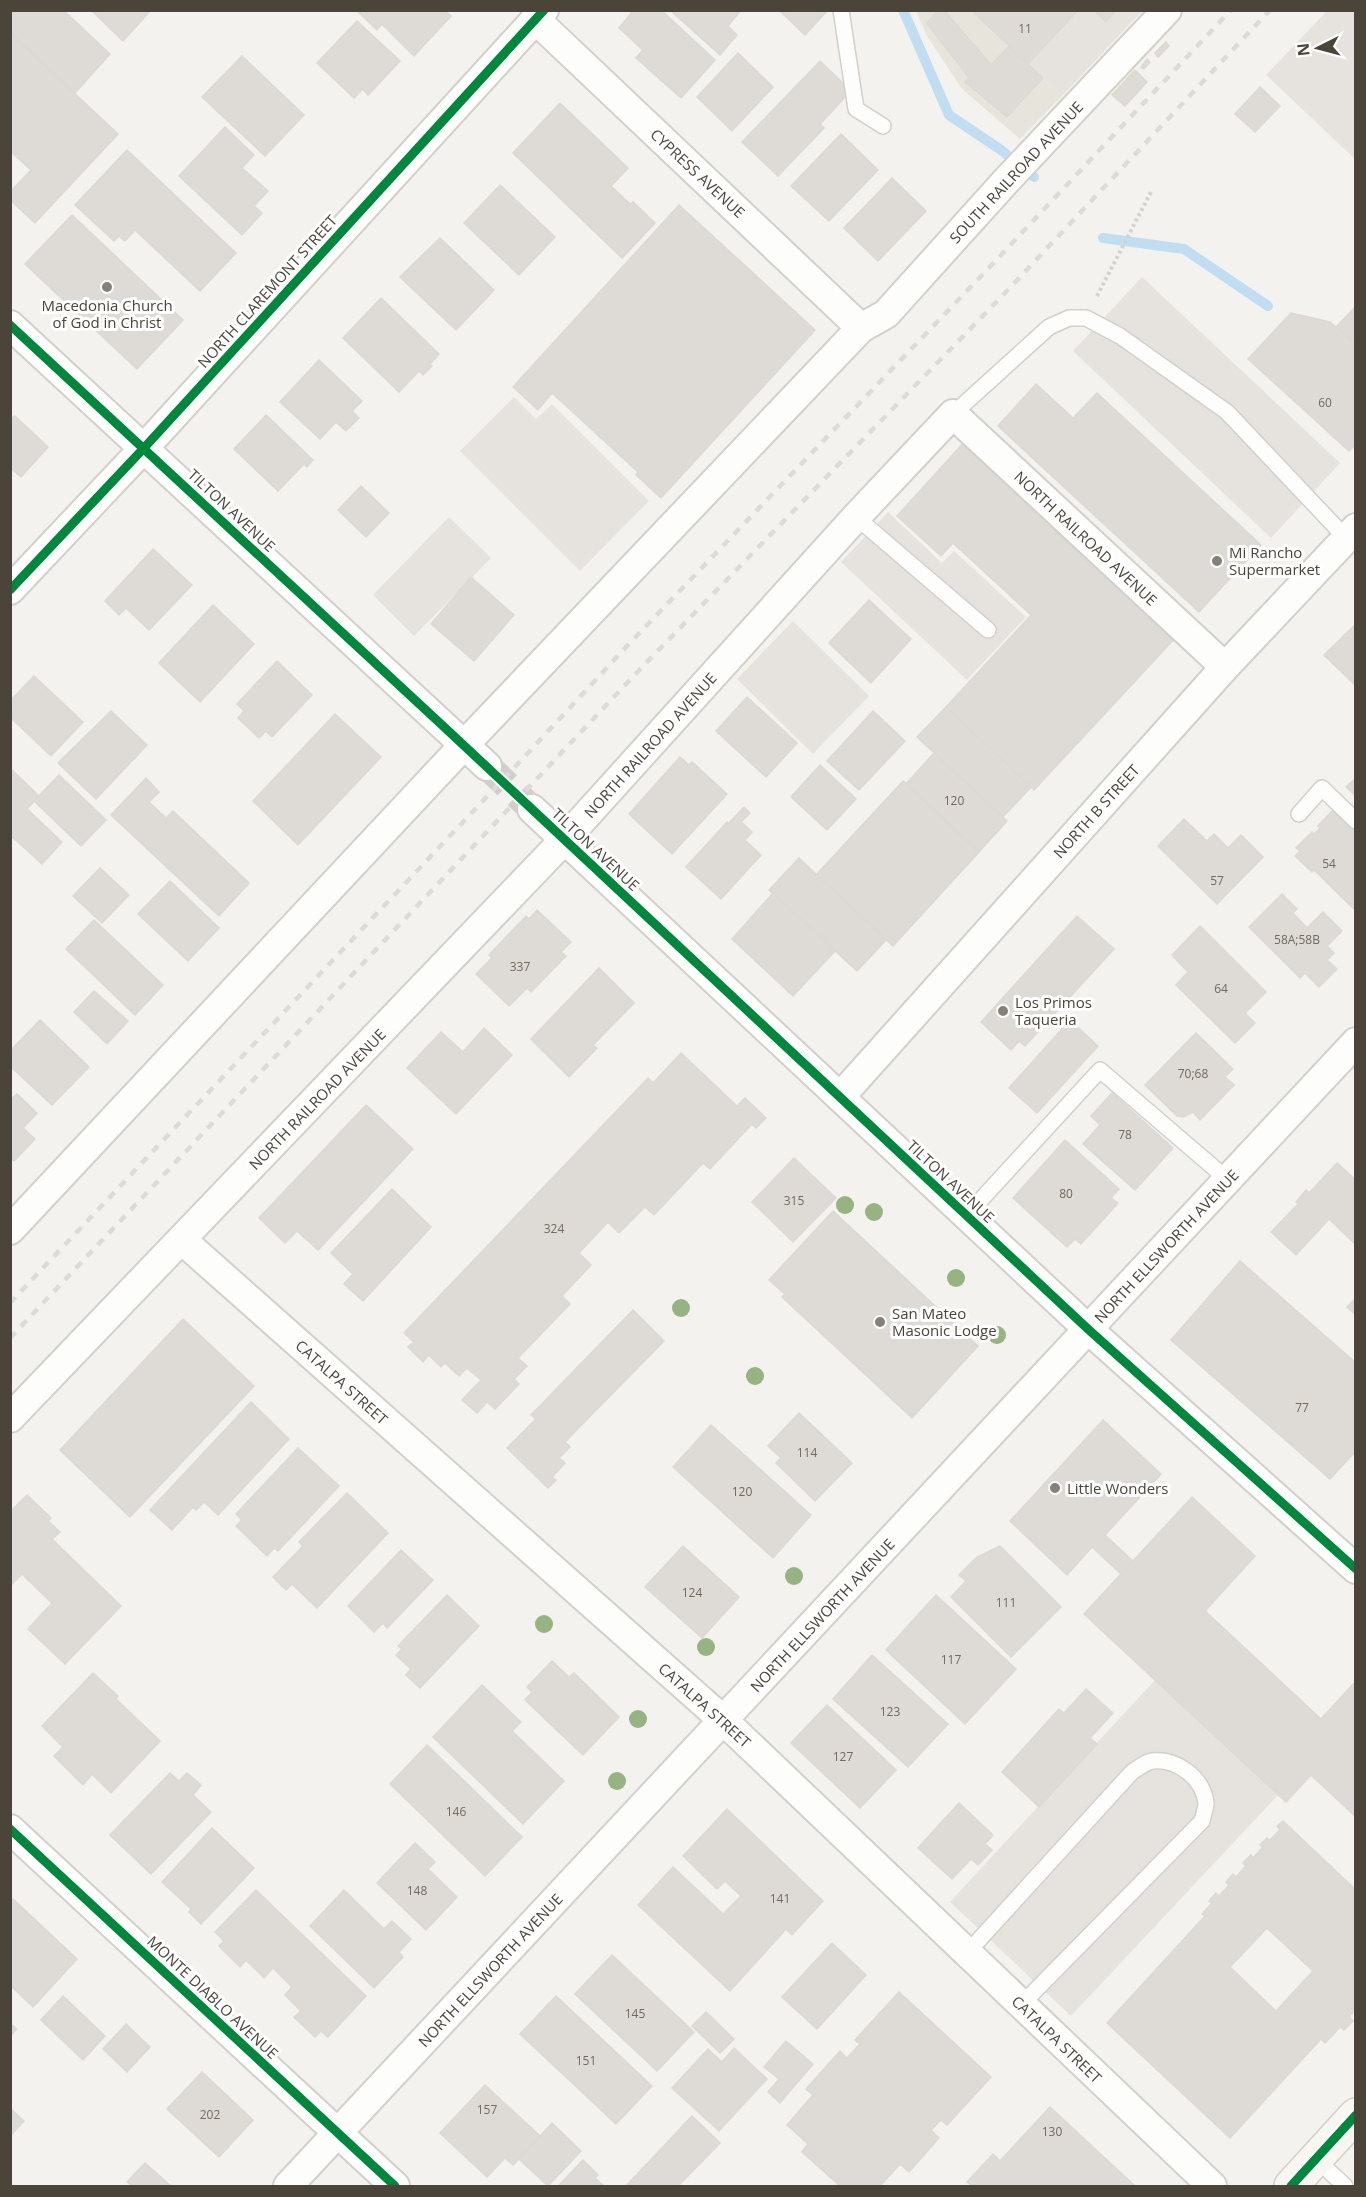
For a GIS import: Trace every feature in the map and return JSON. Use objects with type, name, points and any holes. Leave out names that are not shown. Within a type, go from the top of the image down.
[{"type":"main road","points":[[1291,2187],[1356,2115]]},
{"type":"street","name":"SOUTH RAILROAD AVENUE","points":[[861,327],[886,314],[1006,181],[1167,10]]},
{"type":"street","name":"CYPRESS AVENUE","points":[[540,15],[861,327]]},
{"type":"street","name":"NORTH CLAREMONT STREET","points":[[10,590],[144,448],[540,15]]},
{"type":"street","name":"TILTON AVENUE","points":[[10,325],[487,766]]},
{"type":"street","points":[[10,1230],[464,745],[861,327]]},
{"type":"street","name":"NORTH RAILROAD AVENUE","points":[[10,1418],[564,840],[856,517],[953,414],[1225,667]]},
{"type":"street","name":"NORTH B STREET","points":[[840,1097],[1225,667],[1351,533]]},
{"type":"street","name":"TILTON AVENUE","points":[[532,809],[1089,1330],[1356,1569]]},
{"type":"street","name":"NORTH ELLSWORTH AVENUE","points":[[288,2187],[1356,1042]]},
{"type":"street","name":"CATALPA STREET","points":[[182,1240],[723,1720],[1212,2187]]},
{"type":"street","name":"MONTE DIABLO AVENUE","points":[[10,1829],[395,2187]]},
{"type":"lane","points":[[841,10],[856,109],[883,126]]},
{"type":"lane","points":[[953,414],[1049,327],[1069,318],[1086,318],[1120,336],[1227,412],[1351,533]]},
{"type":"lane","points":[[856,517],[988,630]]},
{"type":"lane","points":[[1299,814],[1322,788],[1356,820]]},
{"type":"lane","points":[[966,1216],[1100,1070],[1227,1179]]},
{"type":"lane","points":[[967,1953],[1132,1772],[1151,1761],[1170,1762],[1184,1768],[1200,1786],[1206,1804],[1202,1821],[1021,2004]]},
{"type":"lane","points":[[1316,2159],[1346,2187]]},
{"type":"path","points":[[1101,289],[1151,192]]},
{"type":"shaded area","points":[[916,11],[971,11],[1062,96],[1020,139],[962,89],[927,36]]},
{"type":"shaded area","points":[[971,11],[1142,11],[1062,96]]},
{"type":"shaded area","points":[[1327,11],[1355,11],[1355,159],[1266,75]]},
{"type":"shaded area","points":[[1142,277],[1340,463],[1271,538],[1073,351]]},
{"type":"shaded area","points":[[514,397],[536,419],[552,404],[649,501],[580,571],[460,451]]},
{"type":"shaded area","points":[[888,512],[942,563],[954,551],[1026,617],[967,680],[841,562]]},
{"type":"shaded area","points":[[449,517],[491,558],[414,636],[373,595]]},
{"type":"shaded area","points":[[793,621],[869,696],[813,754],[737,679]]},
{"type":"shaded area","points":[[1155,1680],[1278,1795],[1071,2016],[950,1902]]},
{"type":"building","points":[[10,10],[63,10],[110,54],[75,93],[10,33]]},
{"type":"building","points":[[91,10],[151,10],[123,41]]},
{"type":"building","points":[[356,10],[444,10],[451,16],[414,56],[382,24],[377,30]]},
{"type":"building","points":[[634,10],[661,10],[715,60],[681,98],[636,58],[643,50],[619,28]]},
{"type":"building","points":[[670,10],[741,10],[728,26],[737,35],[720,55]]},
{"type":"building","points":[[779,10],[828,10],[805,35]]},
{"type":"building","points":[[938,10],[944,10],[991,65],[1009,46],[1043,78],[1007,117],[965,82],[969,78],[927,23]]},
{"type":"building","points":[[971,10],[1078,10],[1028,64]]},
{"type":"building","points":[[1094,10],[1116,10],[1106,22]]},
{"type":"building","points":[[357,21],[400,61],[368,95],[363,89],[354,98],[317,63]]},
{"type":"building","points":[[10,33],[118,134],[35,223],[10,200],[10,192],[31,170],[10,151]]},
{"type":"building","points":[[1166,42],[1169,46],[1158,57],[1155,53]]},
{"type":"building","points":[[738,53],[773,87],[732,131],[697,97]]},
{"type":"building","points":[[242,56],[304,115],[265,156],[202,97]]},
{"type":"building","points":[[1147,59],[1150,62],[1144,69],[1141,67]]},
{"type":"building","points":[[820,61],[851,91],[820,124],[824,128],[778,176],[742,142]]},
{"type":"building","points":[[1135,70],[1147,82],[1125,106],[1112,95]]},
{"type":"building","points":[[1260,87],[1280,106],[1255,132],[1235,114]]},
{"type":"building","points":[[560,103],[628,168],[611,186],[630,204],[633,202],[655,223],[622,258],[513,153]]},
{"type":"building","points":[[225,127],[254,155],[242,168],[268,191],[254,206],[262,213],[242,235],[179,176]]},
{"type":"building","points":[[841,134],[878,170],[829,221],[791,186]]},
{"type":"building","points":[[127,150],[236,253],[200,291],[135,230],[125,241],[119,236],[114,241],[75,205]]},
{"type":"building","points":[[892,178],[926,211],[878,261],[844,228]]},
{"type":"building","points":[[500,185],[555,237],[519,275],[464,223]]},
{"type":"building","points":[[679,205],[815,330],[661,498],[636,475],[638,472],[552,393],[538,410],[513,387]]},
{"type":"building","points":[[72,215],[183,320],[137,369],[25,264]]},
{"type":"building","points":[[440,238],[494,290],[456,330],[400,277]]},
{"type":"building","points":[[381,298],[439,354],[423,375],[419,371],[399,392],[343,338]]},
{"type":"building","points":[[1356,306],[1356,345],[1336,327]]},
{"type":"building","points":[[1291,313],[1330,322],[1356,345],[1356,444],[1349,451],[1248,359]]},
{"type":"building","points":[[319,360],[362,401],[352,411],[359,418],[346,431],[336,422],[320,439],[280,402]]},
{"type":"building","points":[[1036,384],[1073,418],[1097,393],[1261,545],[1199,612],[998,426]]},
{"type":"building","points":[[266,415],[313,460],[307,467],[304,464],[278,491],[234,449]]},
{"type":"building","points":[[15,416],[48,447],[21,477],[10,468],[10,419]]},
{"type":"building","points":[[966,440],[1177,636],[1034,790],[946,707],[1031,615],[953,543],[941,556],[897,516]]},
{"type":"building","points":[[361,486],[389,513],[366,537],[338,510]]},
{"type":"building","points":[[153,549],[192,585],[149,630],[126,608],[119,615],[105,601]]},
{"type":"building","points":[[471,577],[514,615],[474,661],[431,624]]},
{"type":"building","points":[[869,600],[911,639],[871,683],[829,643]]},
{"type":"building","points":[[213,605],[254,644],[200,702],[159,663]]},
{"type":"building","points":[[1356,624],[1356,686],[1324,655]]},
{"type":"building","points":[[277,661],[312,695],[272,737],[266,731],[259,738],[238,718],[244,711],[237,704]]},
{"type":"building","points":[[34,676],[83,722],[51,756],[10,717],[10,701]]},
{"type":"building","points":[[747,697],[797,743],[766,777],[716,731]]},
{"type":"building","points":[[946,707],[1031,787],[1003,817],[917,737]]},
{"type":"building","points":[[111,711],[147,745],[96,799],[58,763]]},
{"type":"building","points":[[873,711],[905,741],[859,790],[827,761]]},
{"type":"building","points":[[335,714],[381,757],[298,845],[253,801]]},
{"type":"building","points":[[934,753],[1007,821],[979,852],[906,784]]},
{"type":"building","points":[[680,757],[689,765],[692,762],[727,794],[672,854],[629,814]]},
{"type":"building","points":[[820,765],[856,799],[827,830],[791,797]]},
{"type":"building","points":[[10,768],[39,796],[27,809],[62,842],[42,864],[10,835]]},
{"type":"building","points":[[59,775],[106,820],[81,846],[34,801]]},
{"type":"building","points":[[146,778],[159,792],[149,802],[166,818],[173,811],[249,883],[219,916],[111,815]]},
{"type":"building","points":[[1356,778],[1356,796],[1346,787]]},
{"type":"building","points":[[903,781],[979,852],[893,946],[816,875]]},
{"type":"building","points":[[744,807],[750,813],[741,822],[752,832],[745,840],[761,855],[721,899],[686,867]]},
{"type":"building","points":[[1341,811],[1356,825],[1356,911],[1314,870],[1312,872],[1295,856],[1300,851],[1296,848],[1312,832],[1314,834],[1320,828],[1318,826],[1331,812]]},
{"type":"building","points":[[1184,819],[1207,841],[1214,834],[1228,848],[1241,835],[1263,857],[1217,904],[1158,846]]},
{"type":"building","points":[[799,858],[886,940],[857,971],[769,890]]},
{"type":"building","points":[[100,868],[129,895],[102,923],[73,896]]},
{"type":"building","points":[[170,881],[219,928],[188,961],[138,914]]},
{"type":"building","points":[[773,893],[835,951],[793,996],[732,939]]},
{"type":"building","points":[[1282,894],[1297,909],[1293,913],[1307,928],[1323,912],[1342,931],[1327,946],[1334,953],[1327,960],[1337,969],[1319,987],[1305,973],[1300,978],[1249,927]]},
{"type":"building","points":[[537,910],[571,942],[561,952],[566,956],[531,992],[527,988],[509,1006],[476,974],[492,958],[489,955],[526,916],[529,919]]},
{"type":"building","points":[[1077,916],[1114,949],[1025,1046],[1019,1041],[1011,1050],[981,1022]]},
{"type":"building","points":[[94,920],[163,985],[135,1015],[66,949]]},
{"type":"building","points":[[1200,926],[1266,992],[1245,1013],[1255,1023],[1235,1043],[1176,985],[1188,972],[1172,955]]},
{"type":"building","points":[[599,968],[634,1003],[593,1045],[597,1048],[569,1077],[531,1039]]},
{"type":"building","points":[[94,991],[128,1021],[107,1044],[74,1012]]},
{"type":"building","points":[[40,1020],[89,1067],[52,1105],[10,1066],[10,1051]]},
{"type":"building","points":[[1070,1020],[1098,1046],[1037,1113],[1009,1088]]},
{"type":"building","points":[[484,1028],[512,1055],[456,1114],[407,1068],[441,1032],[463,1052]]},
{"type":"building","points":[[1196,1033],[1233,1069],[1225,1077],[1234,1085],[1200,1120],[1193,1112],[1184,1117],[1177,1116],[1145,1085]]},
{"type":"building","points":[[681,1053],[737,1106],[745,1098],[766,1118],[756,1128],[752,1124],[710,1169],[703,1163],[654,1215],[645,1207],[619,1233],[608,1222],[579,1253],[591,1265],[562,1296],[570,1304],[518,1358],[527,1366],[514,1379],[519,1384],[495,1409],[487,1402],[477,1413],[462,1400],[481,1380],[467,1368],[459,1376],[445,1363],[441,1367],[429,1355],[423,1362],[408,1347],[414,1342],[404,1333],[648,1078],[653,1083]]},
{"type":"building","points":[[1112,1093],[1173,1148],[1135,1190],[1083,1144],[1100,1125],[1091,1116]]},
{"type":"building","points":[[17,1094],[37,1113],[23,1128],[35,1139],[14,1161],[10,1158],[10,1100]]},
{"type":"building","points":[[366,1105],[413,1149],[318,1250],[297,1231],[285,1243],[259,1218]]},
{"type":"building","points":[[1065,1140],[1119,1189],[1111,1198],[1118,1203],[1081,1244],[1075,1239],[1067,1247],[1013,1198]]},
{"type":"building","points":[[794,1158],[836,1198],[793,1242],[752,1202]]},
{"type":"building","points":[[1337,1163],[1356,1180],[1356,1245],[1329,1219],[1296,1255],[1271,1232],[1298,1204],[1296,1202],[1306,1190],[1309,1193]]},
{"type":"building","points":[[392,1189],[431,1227],[363,1301],[344,1284],[353,1274],[331,1253]]},
{"type":"building","name":"San Mateo Masonic Lodge","points":[[833,1211],[978,1346],[912,1418],[782,1297],[785,1294],[769,1280]]},
{"type":"building","points":[[1240,1261],[1356,1363],[1356,1451],[1330,1479],[1171,1340]]},
{"type":"building","points":[[1356,1298],[1356,1315],[1347,1307]]},
{"type":"building","points":[[633,1310],[664,1341],[565,1442],[570,1447],[559,1458],[565,1463],[552,1477],[556,1480],[548,1488],[507,1448],[536,1419],[531,1415]]},
{"type":"building","points":[[183,1319],[254,1386],[130,1517],[60,1450]]},
{"type":"building","points":[[251,1402],[289,1439],[218,1515],[204,1502],[196,1510],[193,1507],[172,1530],[150,1510]]},
{"type":"building","points":[[799,1413],[852,1463],[815,1501],[776,1463],[781,1458],[768,1446]]},
{"type":"building","points":[[1103,1420],[1161,1474],[1105,1535],[1133,1561],[1121,1574],[1092,1547],[1067,1575],[1010,1521]]},
{"type":"building","points":[[711,1425],[811,1515],[773,1558],[673,1467]]},
{"type":"building","points":[[298,1448],[339,1486],[278,1551],[274,1548],[267,1556],[236,1526],[242,1520],[236,1514]]},
{"type":"building","points":[[347,1493],[388,1533],[317,1608],[292,1584],[286,1590],[273,1577],[303,1546],[299,1542]]},
{"type":"building","points":[[27,1495],[51,1518],[48,1521],[60,1532],[52,1539],[121,1606],[65,1664],[28,1629],[52,1603],[22,1574],[10,1586],[10,1512]]},
{"type":"building","points":[[1192,1497],[1255,1556],[1205,1611],[1321,1719],[1356,1681],[1355,1816],[1311,1775],[1286,1802],[1084,1614]]},
{"type":"building","points":[[683,1546],[739,1597],[702,1638],[645,1587]]},
{"type":"building","points":[[1000,1546],[1061,1607],[1011,1657],[951,1597],[966,1581],[959,1575],[977,1557]]},
{"type":"building","points":[[401,1550],[433,1580],[387,1628],[383,1623],[374,1632],[348,1606]]},
{"type":"building","points":[[447,1595],[479,1626],[420,1688],[406,1675],[411,1669],[396,1655],[402,1649],[398,1646]]},
{"type":"building","points":[[936,1595],[1016,1669],[965,1724],[886,1650]]},
{"type":"building","points":[[872,1655],[948,1724],[908,1767],[833,1699]]},
{"type":"building","points":[[552,1661],[569,1677],[574,1673],[619,1717],[583,1755],[525,1700],[532,1692],[527,1687]]},
{"type":"building","points":[[93,1673],[118,1696],[116,1699],[160,1741],[111,1793],[92,1774],[83,1785],[54,1756],[63,1747],[42,1726]]},
{"type":"building","points":[[482,1685],[521,1722],[512,1731],[564,1781],[523,1824],[433,1737]]},
{"type":"building","points":[[1086,1689],[1113,1713],[1090,1738],[1097,1744],[1039,1807],[1002,1772],[1059,1709],[1064,1713]]},
{"type":"building","points":[[827,1705],[896,1770],[860,1808],[791,1743]]},
{"type":"building","points":[[427,1745],[522,1837],[485,1876],[390,1784]]},
{"type":"building","points":[[170,1773],[179,1781],[187,1773],[201,1785],[193,1795],[211,1812],[151,1874],[110,1835]]},
{"type":"building","points":[[959,1803],[993,1835],[985,1844],[992,1850],[978,1865],[971,1859],[952,1879],[918,1848]]},
{"type":"building","points":[[727,1809],[823,1901],[792,1935],[786,1929],[730,1991],[638,1905],[673,1867],[723,1914],[741,1896],[725,1881],[717,1889],[683,1856]]},
{"type":"building","points":[[1283,1821],[1356,1890],[1356,2009],[1349,2017],[1353,2021],[1344,2030],[1340,2027],[1325,2043],[1321,2039],[1230,2138],[1107,2023],[1205,1916],[1202,1914],[1212,1903],[1209,1901],[1216,1893],[1219,1896],[1229,1885],[1226,1882],[1233,1874],[1236,1877],[1246,1866],[1243,1863],[1251,1855],[1253,1858],[1263,1847],[1260,1845],[1267,1838],[1270,1840],[1280,1830],[1277,1826]],"holes":[[[1267,1928],[1313,1971],[1276,2011],[1230,1967]]]},
{"type":"building","points":[[212,1828],[254,1868],[201,1924],[189,1912],[191,1909],[162,1882]]},
{"type":"building","points":[[415,1843],[435,1862],[428,1869],[457,1897],[426,1930],[377,1883]]},
{"type":"building","points":[[256,1890],[366,1996],[328,2037],[321,2031],[315,2037],[294,2017],[301,2011],[285,1995],[292,1987],[273,1968],[264,1978],[246,1960],[240,1967],[219,1946],[224,1941],[215,1932]]},
{"type":"building","points":[[344,1890],[384,1929],[392,1921],[411,1939],[399,1952],[403,1957],[374,1988],[310,1926]]},
{"type":"building","points":[[13,1899],[77,1959],[33,2007],[10,1985],[10,1901]]},
{"type":"building","points":[[832,1943],[866,1975],[817,2029],[782,1997]]},
{"type":"building","points":[[612,1955],[694,2032],[657,2071],[575,1994]]},
{"type":"building","points":[[899,1992],[991,2077],[947,2125],[941,2120],[931,2130],[939,2138],[909,2172],[900,2164],[880,2186],[840,2186],[802,2152],[808,2144],[787,2125],[813,2095],[806,2089],[840,2051],[847,2058],[860,2044],[855,2040]]},
{"type":"building","points":[[63,1996],[105,2036],[83,2060],[41,2020]]},
{"type":"building","points":[[556,1996],[652,2086],[616,2124],[520,2034]]},
{"type":"building","points":[[706,2012],[734,2039],[720,2053],[692,2026]]},
{"type":"building","points":[[10,2023],[17,2029],[10,2036]]},
{"type":"building","points":[[126,2024],[150,2047],[127,2072],[103,2049]]},
{"type":"building","points":[[786,2041],[813,2064],[780,2103],[768,2092],[779,2079],[764,2067]]},
{"type":"building","points":[[734,2048],[767,2079],[719,2131],[672,2088],[708,2049],[722,2062]]},
{"type":"building","points":[[202,2072],[253,2120],[219,2157],[167,2109]]},
{"type":"building","points":[[485,2085],[540,2136],[513,2165],[505,2158],[487,2177],[440,2133]]},
{"type":"building","points":[[1050,2107],[1135,2186],[972,2186],[967,2182],[993,2154],[1000,2161]]},
{"type":"building","points":[[10,2108],[24,2121],[10,2136]]},
{"type":"building","points":[[692,2116],[720,2143],[678,2186],[626,2186]]},
{"type":"building","points":[[552,2123],[581,2151],[548,2186],[519,2159]]},
{"type":"building","points":[[583,2160],[598,2175],[595,2178],[604,2186],[563,2186],[560,2184]]},
{"type":"building","points":[[145,2163],[171,2186],[132,2186],[127,2182]]},
{"type":"waterway","points":[[903,10],[949,115],[1001,150],[1034,177]]},
{"type":"waterway","points":[[1103,238],[1184,249],[1268,306]]},
{"type":"tunnel","points":[[487,766],[532,809]]},
{"type":"railway","points":[[10,1303],[626,647],[985,272],[1231,10]]},
{"type":"railway","points":[[10,1338],[645,664],[1005,293],[1270,10]]},
{"type":"cycle path","points":[[10,590],[144,448],[544,10]]},
{"type":"cycle path","points":[[10,325],[1089,1330],[1356,1569]]},
{"type":"cycle path","points":[[10,1829],[395,2186]]},
{"type":"cycle path","points":[[1291,2186],[1356,2115]]},
{"type":"place","name":"Macedonia Church of God in Christ","points":[[107,287]]},
{"type":"place","name":"Mi Rancho Supermarket","points":[[1217,561]]},
{"type":"place","name":"Los Primos Taqueria","points":[[1003,1011]]},
{"type":"place","name":"San Mateo Masonic Lodge","points":[[880,1322]]},
{"type":"place","name":"Little Wonders","points":[[1055,1488]]}]
